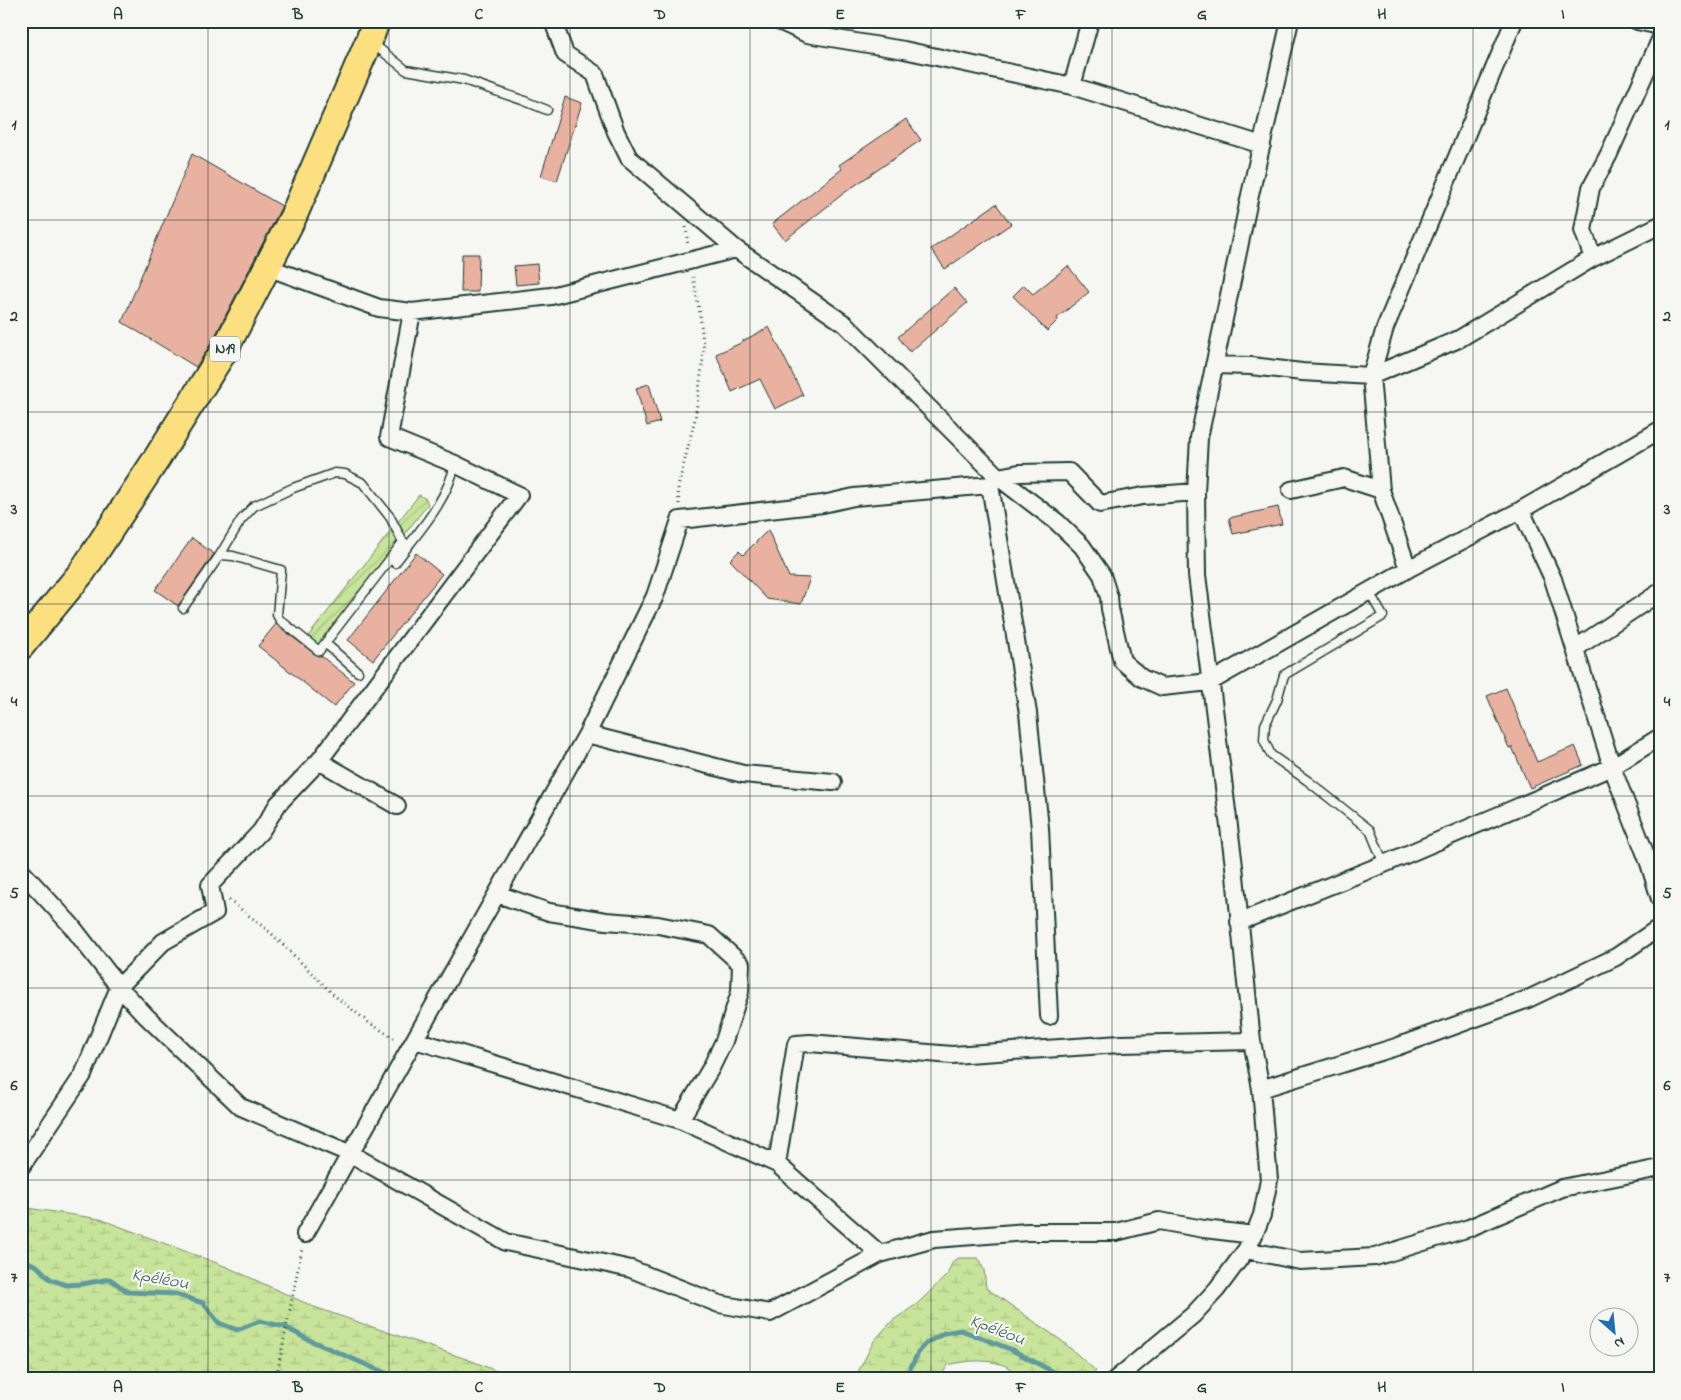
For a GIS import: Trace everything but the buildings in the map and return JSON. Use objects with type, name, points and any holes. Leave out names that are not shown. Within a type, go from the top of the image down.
[{"type":"main road","name":"N19","points":[[21,646],[82,572],[126,507],[225,349],[294,217],[372,31]]},
{"type":"street","points":[[553,21],[565,54],[596,74],[616,132],[629,158],[736,249],[845,324],[994,481],[1057,522],[1082,546],[1102,576],[1109,597],[1122,661],[1142,678],[1162,687],[1210,682],[1408,569],[1522,510],[1660,430]]},
{"type":"street","points":[[779,21],[807,34],[904,50],[1072,86],[1262,145]]},
{"type":"street","points":[[1072,86],[1090,21]]},
{"type":"street","points":[[1117,1378],[1193,1315],[1217,1289],[1246,1250],[1254,1235],[1262,1215],[1269,1180],[1261,1088],[1252,1040],[1232,850],[1197,575],[1196,492],[1199,438],[1248,204],[1290,21]]},
{"type":"street","points":[[1408,569],[1381,490],[1370,376],[1385,328],[1514,21]]},
{"type":"street","points":[[1637,21],[1660,26]]},
{"type":"street","points":[[1593,258],[1583,230],[1590,188],[1609,154],[1660,40]]},
{"type":"street","points":[[1214,366],[1251,366],[1302,372],[1370,376],[1459,339],[1593,258],[1660,225]]},
{"type":"street","points":[[267,267],[379,308],[412,312],[551,296],[736,249]]},
{"type":"street","points":[[21,1167],[83,1075],[119,987],[163,942],[215,912],[210,885],[261,831],[278,804],[319,761],[519,494],[455,464],[389,437],[412,312]]},
{"type":"street","points":[[305,1234],[587,734],[655,596],[680,520],[823,504],[854,497],[994,481],[1019,473],[1069,472],[1100,504],[1143,496],[1196,492]]},
{"type":"street","points":[[1291,490],[1344,478],[1381,490]]},
{"type":"street","points":[[994,481],[1028,713],[1040,828],[1049,1016]]},
{"type":"street","points":[[1522,510],[1553,579],[1612,767],[1649,863],[1660,899]]},
{"type":"street","points":[[1576,648],[1660,592]]},
{"type":"street","points":[[587,734],[743,774],[833,782]]},
{"type":"street","points":[[1239,922],[1384,864],[1612,767],[1660,737]]},
{"type":"street","points":[[319,761],[397,806]]},
{"type":"street","points":[[21,871],[70,924],[119,987],[146,1016],[241,1107],[351,1154],[506,1242],[631,1269],[719,1304],[770,1313],[880,1254],[934,1239],[1028,1232],[1116,1232],[1159,1221],[1254,1235]]},
{"type":"street","points":[[497,894],[549,912],[606,921],[658,925],[709,935],[741,964],[740,992],[724,1041],[711,1068],[680,1120]]},
{"type":"street","points":[[1261,1088],[1396,1047],[1528,999],[1616,957],[1660,927]]},
{"type":"street","points":[[777,1164],[796,1044],[810,1043],[952,1055],[1121,1044],[1252,1040]]},
{"type":"street","points":[[412,1044],[680,1120],[777,1164],[880,1254]]},
{"type":"street","points":[[1246,1250],[1300,1261],[1375,1257],[1469,1228],[1562,1188],[1660,1168]]},
{"type":"lane","points":[[372,31],[406,70],[464,80],[547,110]]},
{"type":"lane","points":[[220,555],[233,556],[281,570],[276,608],[277,615],[280,620],[319,651],[444,497],[455,464]]},
{"type":"lane","points":[[183,608],[220,555],[241,520],[254,506],[293,488],[335,473],[346,474],[363,483],[390,517],[406,543]]},
{"type":"lane","points":[[395,563],[406,543]]},
{"type":"lane","points":[[1370,592],[1383,616],[1284,675],[1277,700],[1265,725],[1264,740],[1271,755],[1308,781],[1370,830],[1384,864]]},
{"type":"lane","points":[[325,643],[358,672]]},
{"type":"path","points":[[680,520],[678,487],[695,419],[704,352],[700,314],[682,203]]},
{"type":"path","points":[[210,885],[271,933],[348,1006],[368,1022],[412,1044]]},
{"type":"path","points":[[276,1379],[305,1234]]},
{"type":"green space","points":[[419,495],[426,499],[428,504],[319,646],[314,645],[306,639]]},
{"type":"green space","points":[[21,1207],[100,1219],[227,1267],[314,1307],[472,1361],[516,1379],[21,1379]]},
{"type":"green space","points":[[959,1258],[978,1258],[984,1270],[986,1288],[1062,1341],[1096,1371],[1088,1379],[1022,1379],[1010,1368],[1003,1365],[987,1361],[971,1361],[948,1365],[939,1379],[856,1379],[874,1341],[892,1321],[917,1304],[947,1275],[953,1261]]},
{"type":"waterway","name":"Kpéléou","points":[[21,1259],[37,1266],[50,1279],[66,1285],[110,1279],[128,1292],[175,1294],[203,1303],[219,1323],[237,1330],[260,1321],[285,1327],[307,1339],[399,1379]]},
{"type":"waterway","name":"Kpéléou","points":[[905,1379],[919,1351],[927,1343],[944,1333],[961,1330],[1010,1349],[1067,1379]]}]
